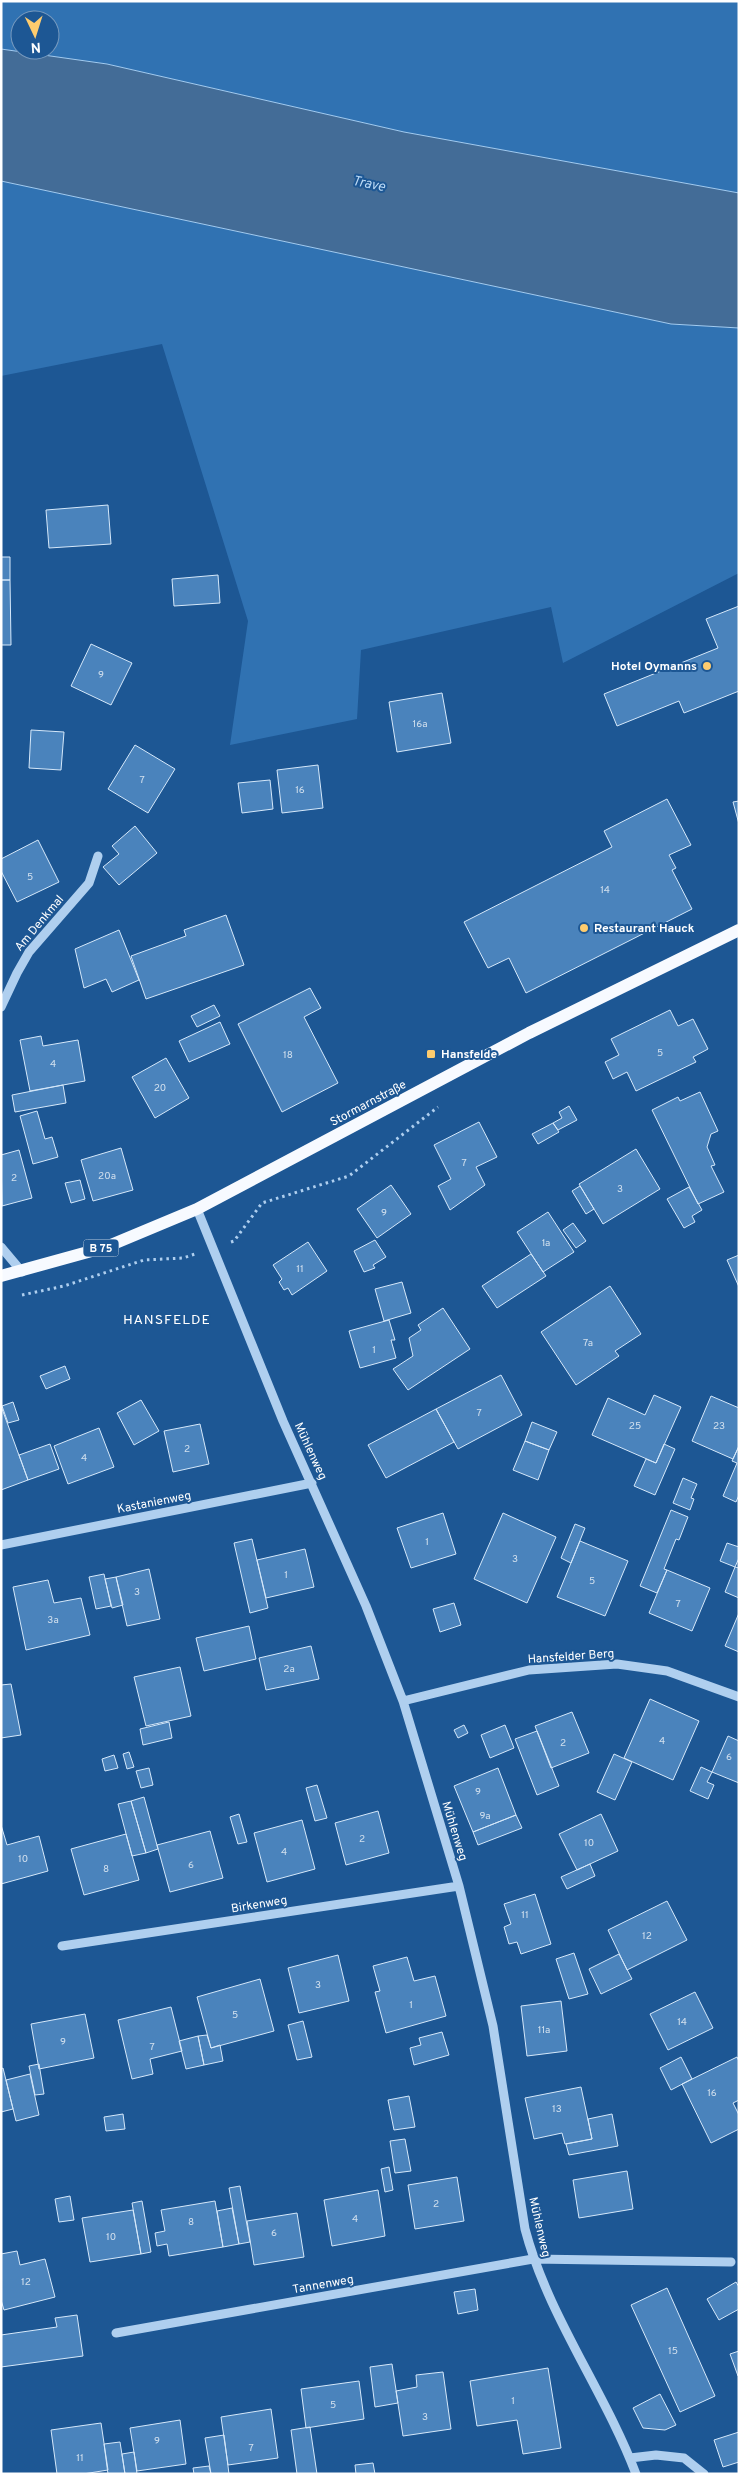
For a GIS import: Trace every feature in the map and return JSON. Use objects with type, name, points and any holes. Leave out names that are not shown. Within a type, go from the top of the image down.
[{"type":"main road","name":"Stormarnstraße","points":[[1,1276],[22,1272],[106,1247],[197,1209],[529,1033],[739,930]]},
{"type":"street","name":"Am Denkmal","points":[[1,1008],[29,952],[89,883],[98,856]]},
{"type":"street","name":"Mühlenweg","points":[[197,1209],[283,1421],[366,1606],[403,1701],[458,1886],[493,2026],[526,2229],[533,2259],[552,2304],[630,2458],[636,2474]]},
{"type":"street","points":[[1,1247],[22,1272]]},
{"type":"street","name":"Kastanienweg","points":[[1,1544],[312,1483]]},
{"type":"street","name":"Hansfelder Berg","points":[[403,1701],[529,1670],[617,1664],[667,1671],[739,1697]]},
{"type":"street","name":"Birkenweg","points":[[62,1946],[458,1886]]},
{"type":"street","name":"Tannenweg","points":[[116,2333],[533,2259],[731,2262]]},
{"type":"street","points":[[630,2458],[656,2454],[684,2458],[704,2474]]},
{"type":"path","points":[[19,1295],[64,1286],[144,1260],[183,1258],[234,1242],[262,1203],[349,1176],[441,1105]]},
{"type":"shaded area","points":[[1,1],[739,1],[739,193],[404,132],[107,64],[60,57],[60,10],[10,10],[10,50],[1,49]]},
{"type":"shaded area","points":[[1,181],[671,324],[739,328],[739,573],[563,663],[551,607],[361,650],[357,719],[230,745],[248,621],[162,344],[1,376]]},
{"type":"water","name":"Trave","points":[[1,49],[10,50],[10,60],[60,60],[60,57],[107,64],[404,132],[739,193],[739,328],[671,324],[1,181]]},
{"type":"building","points":[[108,505],[111,544],[49,548],[46,510]]},
{"type":"building","points":[[1,557],[10,557],[10,580],[1,580]]},
{"type":"building","points":[[218,575],[220,603],[174,606],[172,579]]},
{"type":"building","points":[[1,580],[10,580],[11,645],[1,645]]},
{"type":"building","name":"Hotel Oymanns","points":[[739,606],[739,691],[684,713],[679,701],[617,726],[604,694],[718,648],[706,619]]},
{"type":"building","points":[[91,644],[132,663],[111,705],[71,686]]},
{"type":"building","points":[[442,693],[451,743],[397,752],[389,702]]},
{"type":"building","points":[[31,730],[64,732],[61,770],[29,768]]},
{"type":"building","points":[[135,745],[175,769],[148,813],[108,789]]},
{"type":"building","points":[[318,765],[323,808],[282,813],[277,770]]},
{"type":"building","points":[[270,780],[273,809],[242,813],[238,783]]},
{"type":"building","points":[[667,799],[691,845],[669,855],[676,868],[672,870],[692,909],[526,993],[509,958],[488,968],[464,922],[612,847],[604,831]]},
{"type":"building","points":[[739,801],[739,824],[733,802]]},
{"type":"building","points":[[135,826],[157,853],[119,885],[103,867],[119,854],[112,846]]},
{"type":"building","points":[[38,840],[59,882],[17,902],[1,871],[1,859]]},
{"type":"building","points":[[226,915],[244,965],[146,999],[131,956],[186,936],[184,930]]},
{"type":"building","points":[[119,930],[139,980],[112,992],[106,979],[84,988],[75,949]]},
{"type":"building","points":[[310,988],[321,1008],[304,1017],[338,1083],[282,1112],[238,1024]]},
{"type":"building","points":[[214,1005],[220,1016],[197,1027],[191,1016]]},
{"type":"building","points":[[670,1010],[678,1026],[693,1019],[708,1049],[693,1057],[696,1062],[636,1091],[627,1072],[613,1079],[605,1062],[619,1055],[611,1039]]},
{"type":"building","points":[[220,1022],[230,1044],[189,1062],[179,1041]]},
{"type":"building","points":[[41,1036],[43,1046],[78,1040],[85,1081],[30,1091],[20,1040]]},
{"type":"building","points":[[166,1058],[189,1098],[155,1118],[132,1077]]},
{"type":"building","points":[[63,1085],[66,1103],[15,1112],[12,1095]]},
{"type":"building","points":[[700,1092],[718,1131],[711,1134],[707,1147],[715,1165],[711,1166],[724,1192],[698,1204],[652,1110],[678,1097],[680,1101]]},
{"type":"building","points":[[569,1106],[577,1120],[558,1130],[553,1123],[562,1118],[559,1112]]},
{"type":"building","points":[[37,1111],[45,1139],[52,1137],[58,1157],[33,1164],[20,1116]]},
{"type":"building","points":[[479,1122],[497,1157],[476,1167],[485,1185],[450,1210],[438,1186],[451,1179],[434,1145]]},
{"type":"building","points":[[553,1123],[559,1132],[538,1144],[532,1134]]},
{"type":"building","points":[[121,1148],[133,1190],[93,1201],[81,1160]]},
{"type":"building","points":[[636,1149],[660,1189],[603,1224],[579,1184]]},
{"type":"building","points":[[19,1150],[32,1198],[2,1206],[1,1155]]},
{"type":"building","points":[[80,1180],[85,1199],[71,1203],[65,1183]]},
{"type":"building","points":[[391,1185],[411,1214],[377,1238],[357,1209]]},
{"type":"building","points":[[580,1186],[594,1209],[586,1214],[572,1191]]},
{"type":"building","points":[[689,1187],[702,1210],[692,1216],[695,1222],[684,1228],[667,1199]]},
{"type":"building","points":[[548,1212],[574,1252],[543,1272],[517,1232]]},
{"type":"building","points":[[573,1223],[586,1241],[576,1248],[563,1230]]},
{"type":"building","points":[[375,1240],[386,1257],[373,1265],[375,1268],[364,1272],[354,1251]]},
{"type":"building","points":[[308,1242],[327,1271],[292,1295],[288,1288],[284,1290],[279,1282],[282,1279],[273,1265]]},
{"type":"building","points":[[531,1254],[546,1276],[497,1308],[482,1286]]},
{"type":"building","points":[[739,1255],[739,1287],[727,1260]]},
{"type":"building","points":[[402,1282],[411,1313],[384,1321],[375,1289]]},
{"type":"building","points":[[610,1286],[641,1334],[615,1351],[619,1356],[576,1385],[541,1332]]},
{"type":"building","points":[[443,1308],[470,1349],[408,1390],[393,1369],[413,1356],[409,1338],[421,1330],[418,1325]]},
{"type":"building","points":[[389,1320],[395,1340],[391,1340],[396,1358],[360,1368],[349,1331]]},
{"type":"building","points":[[65,1366],[70,1379],[46,1389],[40,1376]]},
{"type":"building","points":[[501,1375],[522,1415],[458,1449],[436,1409]]},
{"type":"building","points":[[654,1395],[681,1407],[656,1463],[592,1435],[608,1398],[645,1415]]},
{"type":"building","points":[[711,1396],[739,1408],[739,1446],[733,1459],[692,1441]]},
{"type":"building","points":[[141,1400],[159,1431],[134,1445],[117,1413]]},
{"type":"building","points":[[13,1402],[19,1420],[8,1423],[2,1406]]},
{"type":"building","points":[[1,1406],[28,1480],[1,1490]]},
{"type":"building","points":[[436,1409],[454,1442],[386,1478],[368,1445]]},
{"type":"building","points":[[532,1422],[557,1432],[549,1450],[525,1441]]},
{"type":"building","points":[[200,1424],[209,1464],[173,1472],[164,1431]]},
{"type":"building","points":[[99,1428],[114,1467],[68,1484],[54,1446]]},
{"type":"building","points":[[525,1441],[549,1450],[538,1480],[513,1470]]},
{"type":"building","points":[[50,1444],[59,1469],[28,1480],[19,1455]]},
{"type":"building","points":[[664,1444],[675,1449],[655,1495],[634,1486],[646,1459],[656,1463]]},
{"type":"building","points":[[739,1446],[739,1495],[736,1502],[723,1496],[737,1463],[732,1461]]},
{"type":"building","points":[[683,1478],[697,1484],[691,1498],[694,1499],[690,1510],[673,1503]]},
{"type":"building","points":[[671,1510],[688,1517],[679,1540],[676,1539],[664,1569],[667,1570],[657,1593],[640,1586]]},
{"type":"building","points":[[443,1513],[456,1554],[411,1568],[397,1528]]},
{"type":"building","points":[[503,1513],[556,1537],[527,1603],[474,1579]]},
{"type":"building","points":[[575,1524],[585,1528],[571,1563],[561,1558]]},
{"type":"building","points":[[252,1539],[268,1608],[250,1613],[234,1543]]},
{"type":"building","points":[[580,1541],[628,1561],[605,1616],[557,1597]]},
{"type":"building","points":[[727,1543],[739,1547],[739,1558],[735,1567],[720,1561]]},
{"type":"building","points":[[305,1549],[314,1587],[266,1598],[257,1560]]},
{"type":"building","points":[[735,1567],[739,1568],[739,1598],[725,1592]]},
{"type":"building","points":[[149,1569],[160,1619],[127,1626],[116,1577]]},
{"type":"building","points":[[667,1570],[710,1588],[692,1631],[649,1613]]},
{"type":"building","points":[[104,1574],[111,1606],[96,1609],[89,1577]]},
{"type":"building","points":[[116,1577],[123,1605],[112,1608],[105,1579]]},
{"type":"building","points":[[48,1580],[54,1603],[81,1598],[90,1635],[26,1650],[13,1587]]},
{"type":"building","points":[[454,1603],[461,1625],[440,1632],[433,1609]]},
{"type":"building","points":[[739,1613],[739,1652],[725,1646]]},
{"type":"building","points":[[249,1626],[256,1659],[204,1671],[196,1638]]},
{"type":"building","points":[[311,1646],[319,1679],[266,1690],[259,1658]]},
{"type":"building","points":[[180,1667],[191,1716],[146,1726],[134,1677]]},
{"type":"building","points":[[11,1684],[21,1735],[1,1738],[1,1685]]},
{"type":"building","points":[[650,1699],[699,1721],[673,1780],[624,1758]]},
{"type":"building","points":[[572,1712],[589,1753],[551,1768],[535,1726]]},
{"type":"building","points":[[169,1722],[172,1738],[143,1745],[140,1729]]},
{"type":"building","points":[[464,1725],[468,1733],[458,1738],[454,1730]]},
{"type":"building","points":[[505,1725],[514,1748],[490,1758],[481,1735]]},
{"type":"building","points":[[537,1731],[559,1786],[537,1795],[515,1739]]},
{"type":"building","points":[[728,1736],[739,1741],[739,1783],[712,1772]]},
{"type":"building","points":[[129,1752],[134,1767],[127,1769],[123,1754]]},
{"type":"building","points":[[614,1754],[632,1762],[615,1800],[597,1792]]},
{"type":"building","points":[[114,1755],[118,1768],[105,1771],[102,1759]]},
{"type":"building","points":[[701,1767],[712,1772],[707,1782],[714,1785],[708,1799],[690,1791]]},
{"type":"building","points":[[149,1768],[153,1785],[141,1788],[136,1771]]},
{"type":"building","points":[[498,1768],[516,1815],[473,1832],[454,1786]]},
{"type":"building","points":[[317,1785],[327,1818],[315,1821],[306,1788]]},
{"type":"building","points":[[144,1797],[158,1849],[146,1853],[131,1801]]},
{"type":"building","points":[[131,1801],[146,1853],[132,1856],[118,1804]]},
{"type":"building","points":[[378,1811],[389,1853],[346,1865],[335,1823]]},
{"type":"building","points":[[239,1814],[247,1842],[238,1844],[230,1817]]},
{"type":"building","points":[[601,1814],[618,1851],[577,1870],[559,1834]]},
{"type":"building","points":[[516,1815],[522,1828],[478,1845],[473,1832]]},
{"type":"building","points":[[302,1820],[315,1869],[267,1882],[254,1833]]},
{"type":"building","points":[[1,1825],[7,1845],[39,1836],[48,1871],[1,1884]]},
{"type":"building","points":[[210,1831],[223,1878],[170,1892],[157,1845]]},
{"type":"building","points":[[126,1834],[139,1880],[84,1895],[71,1849]]},
{"type":"building","points":[[590,1864],[595,1876],[567,1889],[561,1877]]},
{"type":"building","points":[[535,1894],[551,1944],[521,1954],[517,1942],[509,1944],[504,1927],[511,1924],[504,1904]]},
{"type":"building","points":[[667,1901],[687,1940],[627,1970],[608,1930]]},
{"type":"building","points":[[574,1953],[588,1994],[569,1999],[556,1959]]},
{"type":"building","points":[[619,1954],[632,1979],[601,1994],[589,1969]]},
{"type":"building","points":[[338,1955],[349,2001],[299,2013],[288,1968]]},
{"type":"building","points":[[407,1957],[414,1981],[435,1976],[446,2016],[386,2033],[375,1992],[380,1991],[373,1966]]},
{"type":"building","points":[[260,1979],[274,2031],[211,2048],[197,1997]]},
{"type":"building","points":[[695,1992],[713,2028],[668,2050],[650,2014]]},
{"type":"building","points":[[561,2001],[567,2051],[527,2056],[521,2006]]},
{"type":"building","points":[[171,2007],[182,2051],[150,2059],[153,2074],[132,2079],[118,2020]]},
{"type":"building","points":[[85,2014],[94,2058],[39,2069],[31,2024]]},
{"type":"building","points":[[303,2021],[312,2057],[297,2060],[288,2025]]},
{"type":"building","points":[[442,2032],[449,2055],[414,2065],[410,2048],[421,2045],[419,2038]]},
{"type":"building","points":[[207,2035],[211,2048],[220,2045],[223,2061],[204,2065],[198,2036]]},
{"type":"building","points":[[198,2036],[204,2065],[186,2069],[179,2041]]},
{"type":"building","points":[[681,2057],[692,2079],[671,2090],[660,2068]]},
{"type":"building","points":[[737,2057],[739,2061],[739,2100],[733,2103],[739,2115],[739,2129],[711,2143],[682,2084]]},
{"type":"building","points":[[39,2064],[44,2094],[35,2095],[29,2066]]},
{"type":"building","points":[[3,2068],[13,2109],[1,2112],[1,2069]]},
{"type":"building","points":[[30,2074],[39,2115],[16,2121],[6,2080]]},
{"type":"building","points":[[581,2087],[592,2139],[565,2144],[562,2133],[534,2139],[525,2098]]},
{"type":"building","points":[[409,2096],[415,2127],[394,2130],[388,2100]]},
{"type":"building","points":[[123,2114],[125,2129],[106,2131],[104,2117]]},
{"type":"building","points":[[612,2114],[618,2146],[569,2155],[566,2144],[592,2139],[588,2119]]},
{"type":"building","points":[[405,2139],[411,2171],[395,2173],[390,2141]]},
{"type":"building","points":[[389,2167],[393,2190],[385,2192],[381,2169]]},
{"type":"building","points":[[627,2171],[633,2209],[579,2218],[573,2180]]},
{"type":"building","points":[[457,2177],[464,2221],[415,2229],[408,2185]]},
{"type":"building","points":[[240,2186],[250,2242],[239,2244],[229,2188]]},
{"type":"building","points":[[378,2190],[385,2236],[332,2246],[324,2200]]},
{"type":"building","points":[[70,2196],[74,2220],[59,2222],[55,2199]]},
{"type":"building","points":[[142,2201],[151,2252],[141,2254],[132,2203]]},
{"type":"building","points":[[215,2201],[223,2247],[169,2256],[167,2244],[157,2246],[155,2233],[165,2231],[161,2210]]},
{"type":"building","points":[[232,2208],[239,2244],[223,2247],[217,2211]]},
{"type":"building","points":[[133,2210],[141,2254],[90,2262],[82,2218]]},
{"type":"building","points":[[297,2213],[304,2257],[254,2265],[247,2221]]},
{"type":"building","points":[[17,2251],[20,2265],[45,2259],[55,2297],[4,2310],[1,2300],[1,2254]]},
{"type":"building","points":[[736,2282],[739,2287],[739,2309],[719,2320],[707,2299]]},
{"type":"building","points":[[667,2288],[715,2396],[680,2412],[631,2305]]},
{"type":"building","points":[[475,2289],[478,2310],[458,2314],[454,2292]]},
{"type":"building","points":[[77,2315],[83,2356],[1,2367],[1,2335],[57,2327],[55,2318]]},
{"type":"building","points":[[739,2351],[739,2375],[738,2376],[730,2354]]},
{"type":"building","points":[[392,2364],[398,2403],[375,2407],[370,2367]]},
{"type":"building","points":[[548,2368],[561,2448],[523,2454],[517,2420],[477,2426],[470,2381]]},
{"type":"building","points":[[443,2372],[451,2429],[403,2436],[396,2391],[417,2387],[416,2375]]},
{"type":"building","points":[[359,2381],[364,2419],[306,2428],[301,2389]]},
{"type":"building","points":[[660,2394],[676,2425],[665,2430],[643,2428],[633,2408]]},
{"type":"building","points":[[271,2409],[278,2458],[228,2465],[221,2417]]},
{"type":"building","points":[[180,2420],[186,2464],[137,2471],[130,2428]]},
{"type":"building","points":[[101,2423],[108,2470],[83,2474],[57,2474],[51,2430]]},
{"type":"building","points":[[310,2427],[317,2474],[297,2474],[291,2430]]},
{"type":"building","points":[[739,2432],[739,2462],[723,2467],[714,2440]]},
{"type":"building","points":[[224,2435],[229,2474],[211,2474],[205,2438]]},
{"type":"building","points":[[120,2442],[125,2474],[108,2474],[104,2444]]},
{"type":"building","points":[[134,2452],[137,2474],[125,2474],[122,2454]]},
{"type":"building","points":[[373,2463],[375,2474],[356,2474],[355,2465]]},
{"type":"building","points":[[209,2466],[211,2474],[194,2474],[193,2468]]},
{"type":"place","name":"Hotel Oymanns","points":[[707,666]]},
{"type":"place","name":"Restaurant Hauck","points":[[584,928]]},
{"type":"place","name":"Hansfelde","points":[[431,1054]]},
{"type":"district","name":"HANSFELDE","points":[[167,1319]]}]
